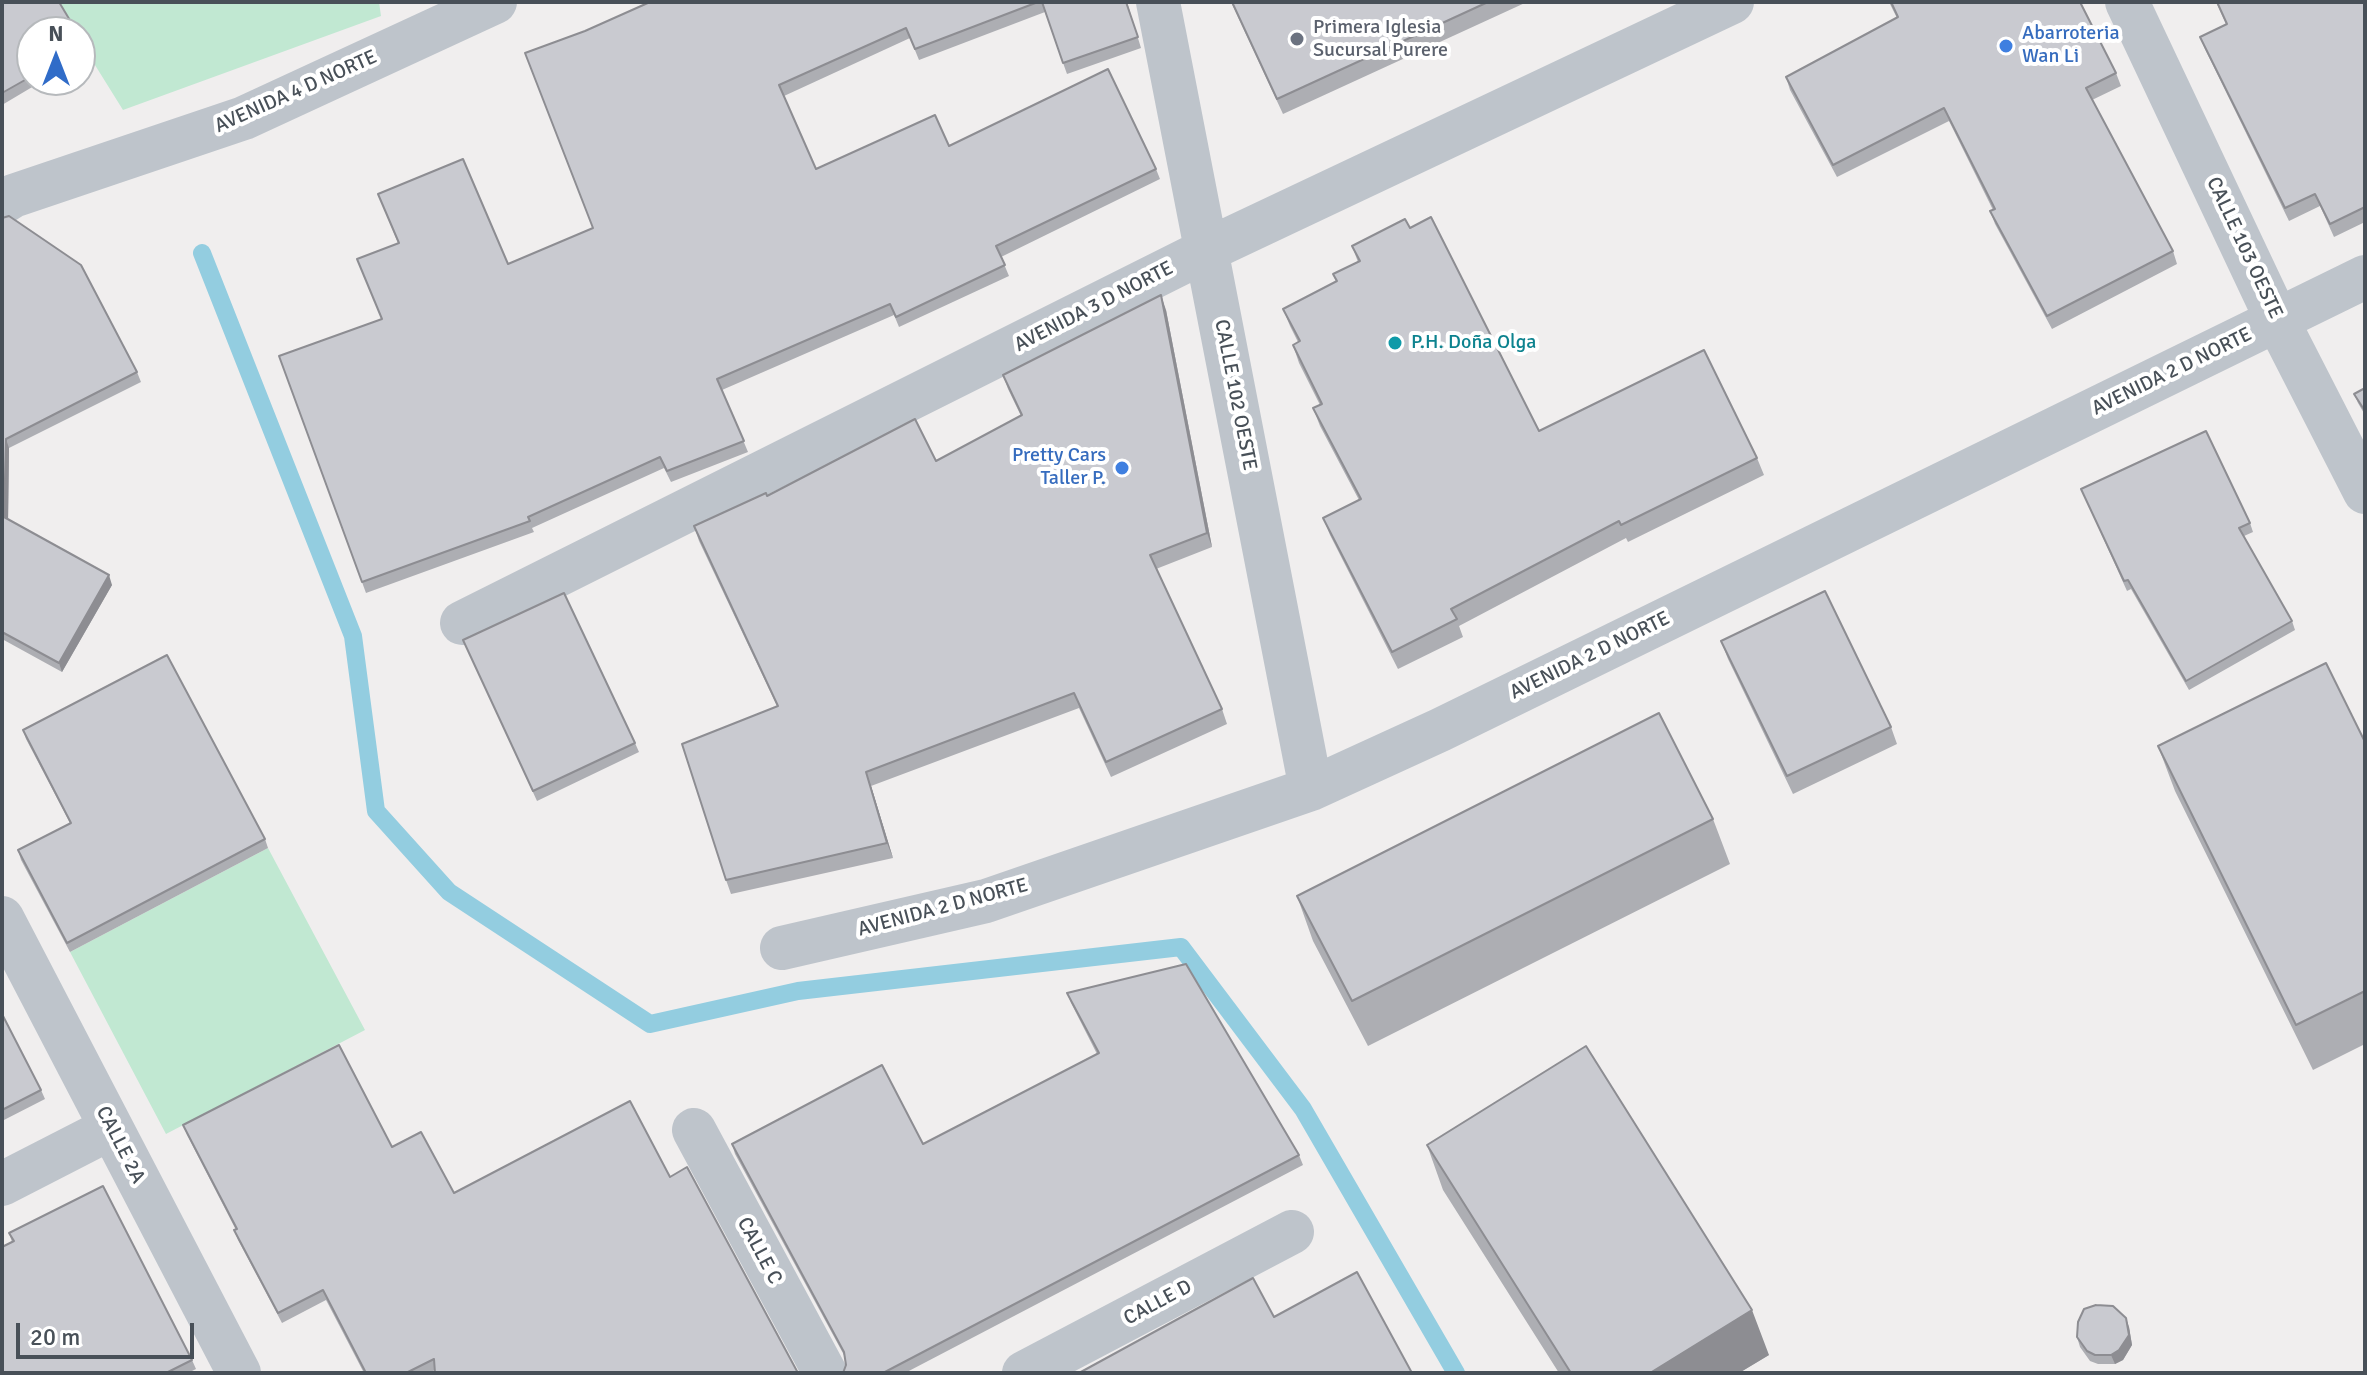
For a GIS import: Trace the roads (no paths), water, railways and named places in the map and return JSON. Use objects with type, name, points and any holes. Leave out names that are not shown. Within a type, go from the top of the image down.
[{"type":"street","name":"AVENIDA 4 D NORTE","points":[[2,203],[13,196],[244,118],[495,2]]},
{"type":"street","name":"CALLE 102 OESTE","points":[[1158,2],[1311,789]]},
{"type":"street","name":"AVENIDA 3 D NORTE","points":[[462,623],[1207,250],[1732,2]]},
{"type":"street","name":"CALLE 103 OESTE","points":[[2127,2],[2277,320],[2365,492]]},
{"type":"street","name":"AVENIDA 2 D NORTE","points":[[782,948],[986,901],[1311,789],[1440,730],[2365,277]]},
{"type":"street","name":"CALLE 2A","points":[[2,918],[239,1373]]},
{"type":"street","points":[[2,1184],[111,1128]]},
{"type":"street","name":"CALLE C","points":[[694,1130],[825,1373]]},
{"type":"street","name":"CALLE D","points":[[1024,1373],[1292,1232]]},
{"type":"waterway","points":[[202,253],[353,636],[376,811],[449,892],[650,1024],[798,991],[1181,947],[1303,1109],[1456,1373]]},
{"type":"place","name":"Primera Iglesia Sucursal Purere","points":[[1297,39]]},
{"type":"place","name":"Abarroteria Wan Li","points":[[2006,46]]},
{"type":"place","name":"P.H. Doña Olga","points":[[1395,343]]},
{"type":"place","name":"Pretty Cars Taller P.","points":[[1122,468]]}]
